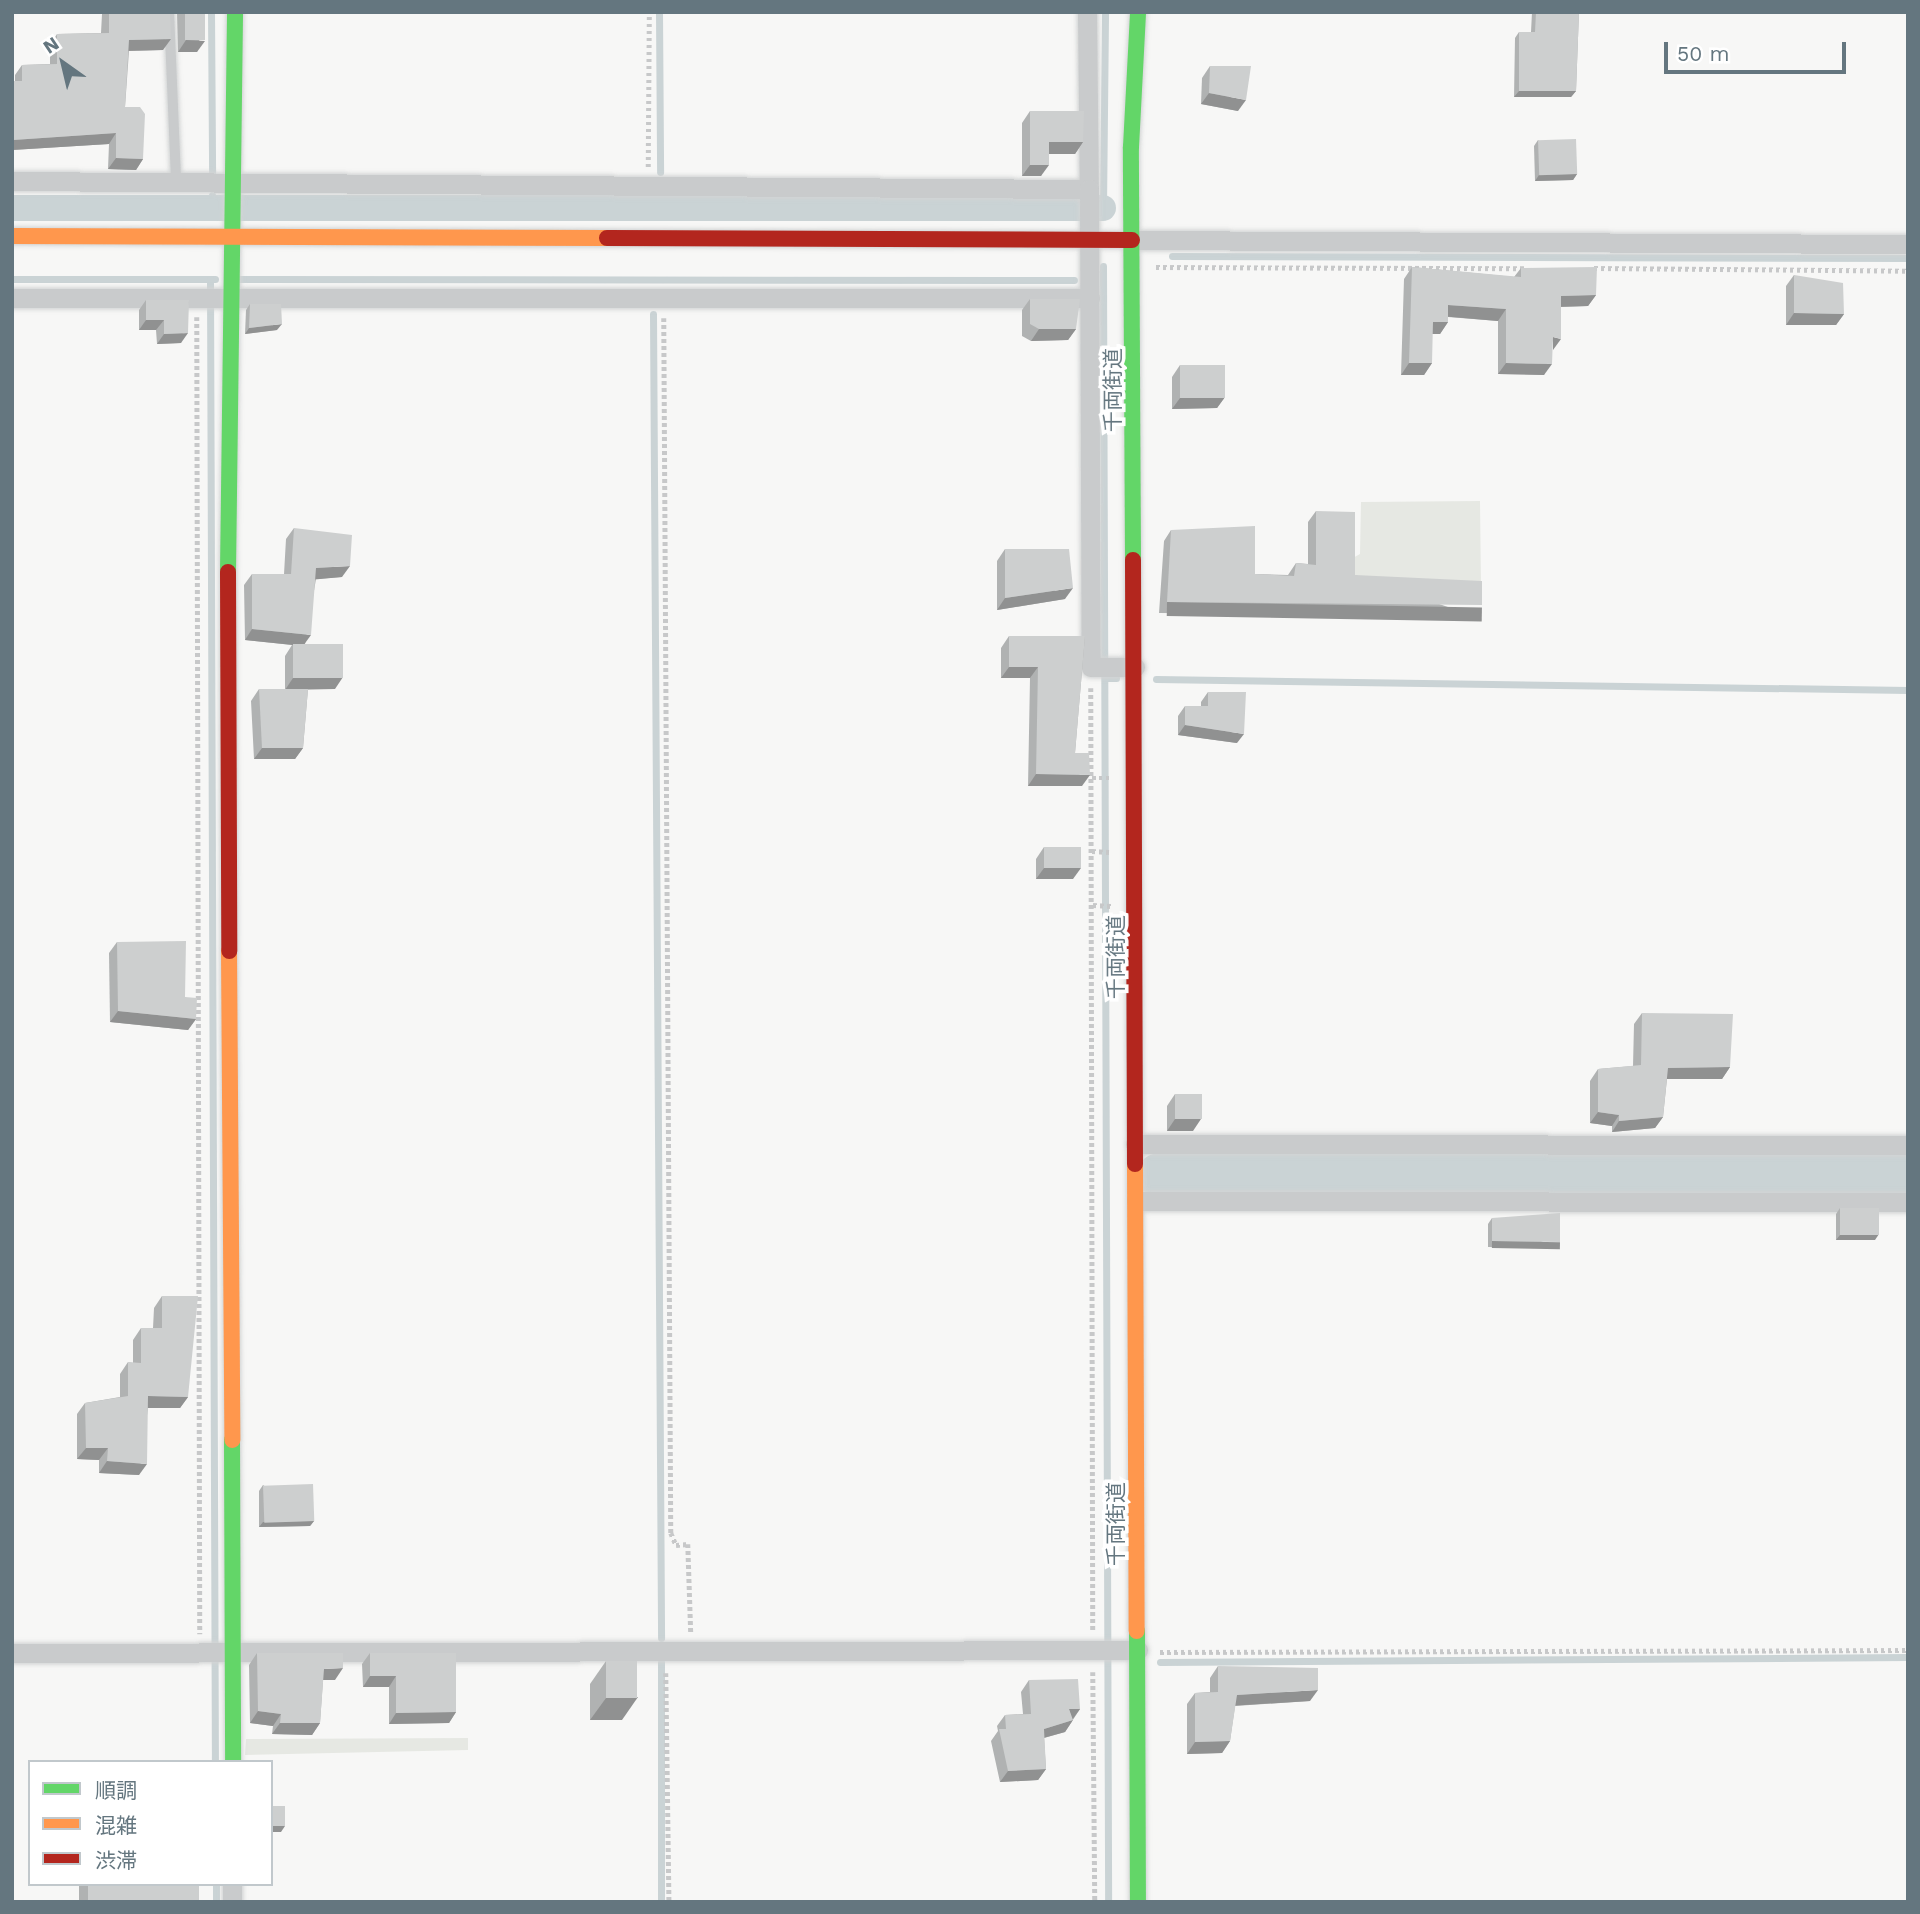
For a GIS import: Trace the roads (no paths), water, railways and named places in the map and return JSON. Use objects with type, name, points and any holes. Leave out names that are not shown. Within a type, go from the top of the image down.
[{"type":"street","points":[[233,1760],[215,1648],[215,297],[229,266],[235,12]]},
{"type":"street","points":[[1087,12],[1088,211],[1100,667],[1136,667]]},
{"type":"street","name":"千両街道","points":[[1138,12],[1132,240],[1136,667],[1138,1902]]},
{"type":"street","points":[[12,181],[176,180],[232,187],[648,182],[1088,211],[1132,240],[1908,244]]},
{"type":"street","points":[[12,236],[230,236],[1088,211]]},
{"type":"street","points":[[12,298],[1090,298]]},
{"type":"street","points":[[1136,1144],[1908,1145]]},
{"type":"street","points":[[1136,1201],[1908,1202]]},
{"type":"street","points":[[12,1653],[215,1648],[1138,1650]]},
{"type":"lane","points":[[169,12],[176,180]]},
{"type":"waterway","points":[[211,12],[212,172]]},
{"type":"waterway","points":[[659,12],[660,172]]},
{"type":"waterway","points":[[1103,208],[1105,12]]},
{"type":"waterway","points":[[212,195],[212,208]]},
{"type":"waterway","points":[[660,196],[660,205]]},
{"type":"waterway","points":[[12,208],[1103,208]]},
{"type":"waterway","points":[[1172,256],[1908,258]]},
{"type":"waterway","points":[[1103,266],[1108,1902]]},
{"type":"waterway","points":[[12,279],[215,279]]},
{"type":"waterway","points":[[210,279],[215,1760]]},
{"type":"waterway","points":[[237,279],[1074,280]]},
{"type":"waterway","points":[[653,314],[661,1638]]},
{"type":"waterway","points":[[1105,678],[1116,678]]},
{"type":"waterway","points":[[1156,679],[1908,690]]},
{"type":"waterway","points":[[1159,1175],[1908,1175]]},
{"type":"waterway","points":[[1160,1662],[1908,1657]]},
{"type":"waterway","points":[[661,1662],[661,1902]]},
{"type":"waterway","points":[[216,1886],[216,1902]]}]
